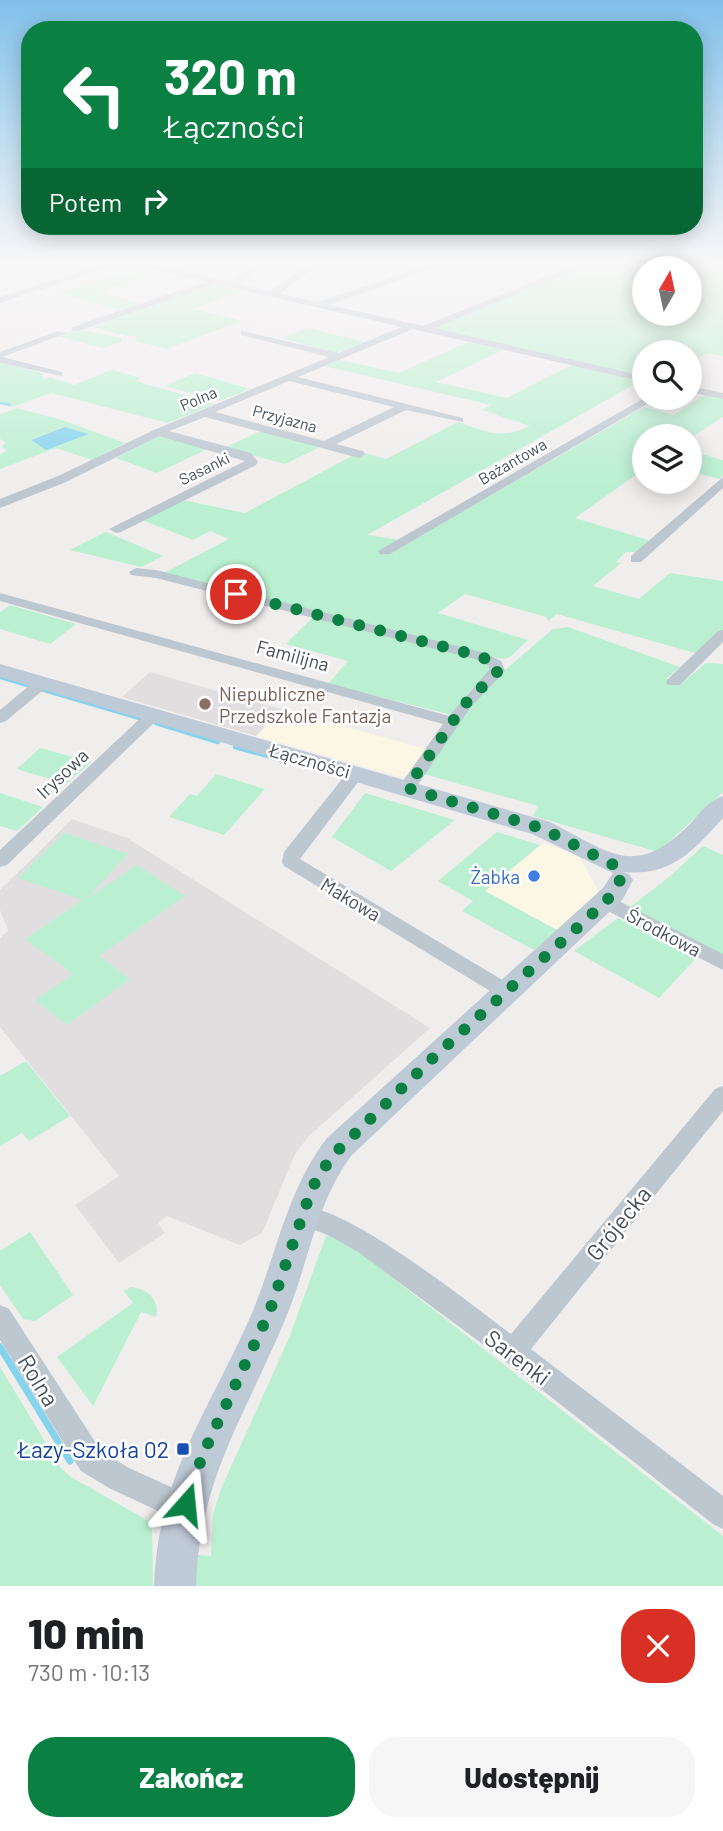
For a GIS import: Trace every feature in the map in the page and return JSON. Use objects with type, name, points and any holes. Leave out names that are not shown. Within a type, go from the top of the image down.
[{"type":"street","points":[[0,358],[47,339]]},
{"type":"street","points":[[269,339],[338,356]]},
{"type":"street","name":"Polna","points":[[0,504],[62,479],[158,432],[338,356],[387,339]]},
{"type":"street","points":[[462,339],[632,376]]},
{"type":"street","points":[[0,358],[58,374]]},
{"type":"street","points":[[288,378],[459,420]]},
{"type":"street","points":[[702,392],[723,396]]},
{"type":"street","name":"Przyjazna","points":[[328,444],[404,407]]},
{"type":"street","name":"Bażantowa","points":[[385,551],[632,410]]},
{"type":"street","name":"Przyjazna","points":[[204,413],[359,454]]},
{"type":"street","name":"Sasanki","points":[[116,529],[252,462],[247,456],[158,432]]},
{"type":"street","points":[[636,559],[723,481]]},
{"type":"street","points":[[136,572],[156,574],[480,656],[496,664],[498,671],[471,696],[407,788]]},
{"type":"street","name":"Familijna","points":[[0,597],[453,722]]},
{"type":"street","points":[[674,682],[723,634]]},
{"type":"street","points":[[706,652],[723,657]]},
{"type":"street","name":"Łączności","points":[[0,670],[541,828],[619,878]]},
{"type":"street","points":[[0,718],[42,683]]},
{"type":"street","name":"Irysowa","points":[[0,861],[153,715]]},
{"type":"street","name":"Makowa","points":[[356,773],[291,856],[291,862],[507,992]]},
{"type":"street","points":[[175,1586],[176,1549],[186,1504],[203,1454],[269,1313],[318,1175],[339,1147],[507,992],[619,878],[675,851],[723,804]]},
{"type":"street","name":"Środkowa","points":[[619,878],[723,963]]},
{"type":"street","name":"Grójecka","points":[[513,1351],[723,1095]]},
{"type":"street","name":"Sarenki","points":[[304,1215],[341,1229],[367,1244],[513,1351],[723,1514]]},
{"type":"street","name":"Rolna","points":[[0,1317],[92,1461],[119,1478],[169,1501],[186,1504]]},
{"type":"shaded area","name":"Niepubliczne Przedszkole Fantazja","points":[[150,672],[282,709],[256,736],[122,697]]},
{"type":"shaded area","points":[[282,709],[429,750],[413,774],[400,777],[256,736]]},
{"type":"shaded area","points":[[72,819],[127,838],[430,1028],[309,1136],[295,1154],[262,1233],[240,1245],[167,1216],[158,1223],[165,1233],[119,1263],[75,1205],[119,1176],[0,1027],[0,939],[8,930],[0,910],[0,890]]},
{"type":"shaded area","points":[[544,843],[579,856],[599,892],[557,930],[485,891]]},
{"type":"green space","points":[[69,339],[122,339],[121,342],[103,348]]},
{"type":"green space","points":[[136,339],[194,339],[167,349]]},
{"type":"green space","points":[[285,339],[352,339],[368,343],[335,353]]},
{"type":"green space","points":[[471,339],[723,339],[723,356],[707,353],[702,356],[702,340],[632,340],[632,375]]},
{"type":"green space","points":[[468,342],[503,350],[436,382],[507,398],[571,365],[632,378],[632,386],[367,535],[401,540],[382,552],[389,554],[639,410],[655,410],[673,415],[681,410],[702,410],[702,397],[706,394],[723,398],[723,417],[702,430],[702,424],[632,424],[632,478],[575,518],[651,541],[640,552],[626,552],[616,562],[621,563],[593,586],[639,599],[670,573],[723,581],[723,632],[702,655],[557,614],[548,621],[546,617],[465,594],[438,613],[528,640],[510,657],[503,659],[164,573],[229,539],[210,531],[193,540],[142,520],[182,500],[245,513],[361,452],[386,459],[458,422],[502,434],[530,426],[482,410],[491,405],[324,366],[340,360],[399,373]]},
{"type":"green space","points":[[0,363],[39,372],[43,380],[50,377],[74,385],[112,370],[140,378],[136,381],[214,404],[168,423],[51,393],[12,407],[0,404]]},
{"type":"green space","points":[[195,373],[250,389],[219,401],[165,386]]},
{"type":"green space","points":[[17,408],[65,421],[125,443],[92,460],[56,448],[0,469],[0,455],[7,450],[2,447],[6,442],[0,439],[0,414]],"holes":[[[65,427],[89,434],[46,449],[31,440]]]},
{"type":"green space","points":[[263,430],[322,446],[285,464],[224,448]]},
{"type":"green space","points":[[159,435],[207,449],[157,473],[116,458]]},
{"type":"green space","points":[[702,454],[723,460],[723,475],[719,479],[702,474]]},
{"type":"green space","points":[[106,532],[163,556],[141,567],[70,550]]},
{"type":"green space","points":[[10,605],[76,624],[50,644],[0,629],[0,612]]},
{"type":"green space","points":[[313,617],[479,659],[488,664],[491,671],[469,692],[452,715],[328,684],[348,661],[286,644]]},
{"type":"green space","points":[[568,627],[680,667],[666,679],[681,684],[706,663],[723,664],[723,792],[658,852],[533,816],[538,806],[424,774],[476,695],[553,629]]},
{"type":"green space","points":[[40,748],[91,762],[66,784],[17,769]]},
{"type":"green space","points":[[216,774],[265,789],[224,835],[169,817],[190,794],[197,796]]},
{"type":"green space","points":[[0,793],[43,807],[17,831],[0,826]]},
{"type":"green space","points":[[365,793],[455,820],[391,871],[332,837]]},
{"type":"green space","points":[[497,832],[540,845],[485,891],[557,930],[534,950],[462,911],[473,901],[438,881]]},
{"type":"green space","points":[[64,833],[128,854],[86,899],[137,865],[185,896],[99,956],[130,979],[67,1025],[35,1000],[73,974],[25,939],[83,900],[18,878]]},
{"type":"green space","points":[[703,846],[723,855],[723,957],[629,908]]},
{"type":"green space","points":[[618,918],[695,959],[659,998],[574,951]]},
{"type":"green space","points":[[26,1061],[70,1116],[29,1141],[22,1133],[0,1146],[0,1076]]},
{"type":"green space","points":[[30,1232],[73,1295],[35,1321],[23,1319],[0,1285],[0,1251]]},
{"type":"green space","points":[[326,1236],[339,1236],[723,1536],[723,1586],[189,1586],[189,1554],[211,1556],[213,1514],[221,1489],[289,1338]]},
{"type":"green space","points":[[131,1287],[143,1290],[151,1296],[156,1305],[156,1317],[141,1312],[93,1406],[57,1357],[133,1303],[124,1291]]},
{"type":"green space","points":[[0,1367],[61,1468],[71,1477],[152,1523],[153,1586],[0,1586]]},
{"type":"water","points":[[65,427],[89,434],[46,450],[31,440]]},
{"type":"waterway","points":[[0,403],[10,405]]},
{"type":"waterway","points":[[0,677],[31,686]]},
{"type":"waterway","points":[[41,689],[143,719]]},
{"type":"waterway","points":[[156,723],[218,742]]},
{"type":"waterway","points":[[235,747],[289,762]]},
{"type":"waterway","points":[[0,1347],[70,1461]]},
{"type":"place","name":"Niepubliczne Przedszkole Fantazja","points":[[205,704]]},
{"type":"place","name":"Żabka","points":[[534,876]]},
{"type":"place","name":"Łazy-Szkoła 02","points":[[183,1449]]},
{"type":"route","points":[[186,1504],[203,1454],[269,1313],[318,1175],[349,1137],[589,917],[614,893],[620,880],[612,873],[614,865],[541,828],[407,788],[464,705],[498,671],[496,664],[480,656],[236,594]]}]
